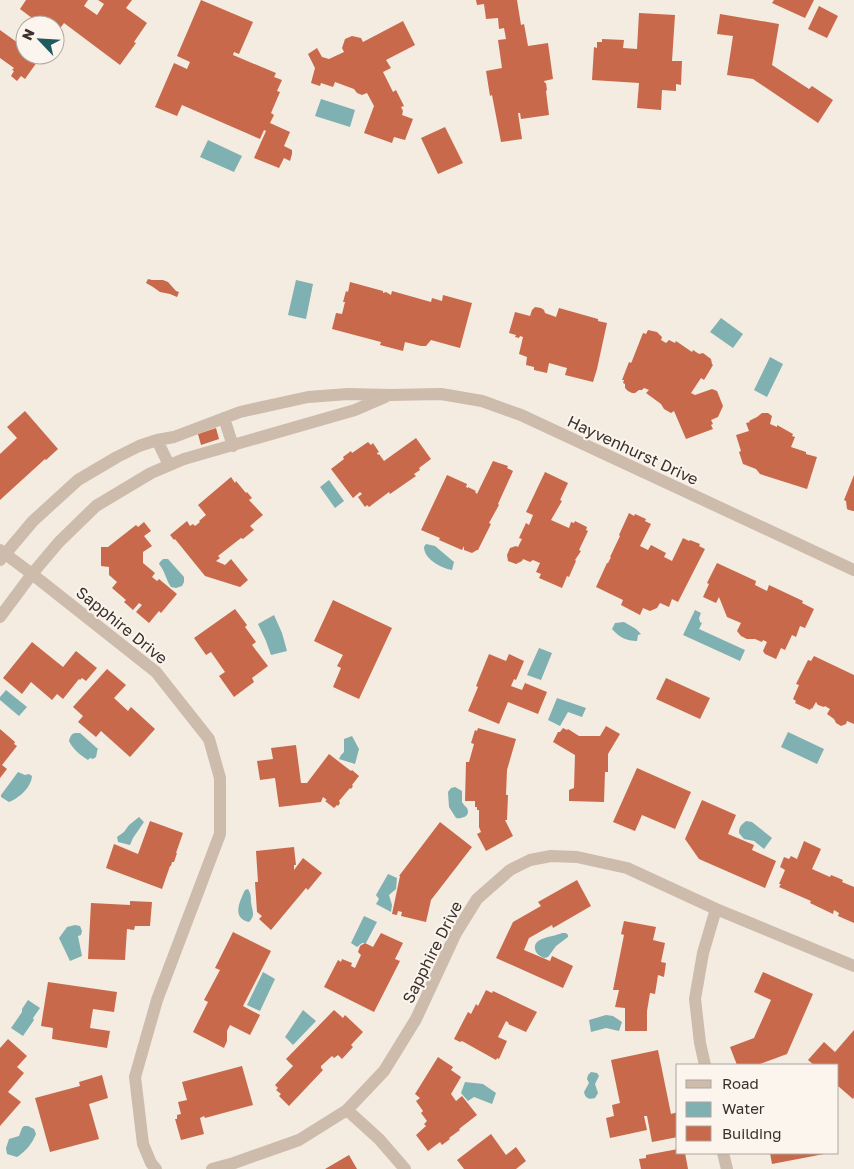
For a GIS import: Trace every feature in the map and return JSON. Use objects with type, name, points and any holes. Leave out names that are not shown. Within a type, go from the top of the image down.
[{"type":"street","name":"Hayvenhurst Drive","points":[[2,555],[33,521],[78,480],[139,446],[174,437],[240,412],[308,397],[348,394],[441,394],[482,401],[521,415],[854,570]]},
{"type":"street","name":"Hayvenhurst Drive","points":[[0,617],[59,542],[96,506],[151,473],[184,459],[355,410],[390,395]]},
{"type":"street","points":[[224,418],[233,446]]},
{"type":"street","points":[[157,440],[169,465]]},
{"type":"street","name":"Sapphire Drive","points":[[2,555],[32,574],[156,672],[209,739],[220,778],[220,834],[157,1000],[135,1077],[144,1144],[151,1163],[156,1169]]},
{"type":"street","name":"Sapphire Drive","points":[[212,1169],[299,1140],[347,1110],[384,1071],[416,1018],[456,933],[477,900],[510,870],[530,860],[551,856],[577,857],[628,868],[716,909],[854,966]]},
{"type":"street","points":[[704,1064],[695,999],[703,953],[716,909]]},
{"type":"street","points":[[347,1110],[379,1139],[405,1169]]},
{"type":"street","points":[[723,1154],[727,1169]]},
{"type":"water","points":[[321,99],[355,110],[350,127],[315,116]]},
{"type":"water","points":[[208,140],[242,156],[234,172],[200,157]]},
{"type":"water","points":[[296,280],[313,284],[306,319],[288,315]]},
{"type":"water","points":[[721,318],[743,334],[733,348],[710,332]]},
{"type":"water","points":[[770,357],[783,364],[767,397],[754,390]]},
{"type":"water","points":[[329,480],[344,501],[335,508],[320,487]]},
{"type":"water","points":[[426,544],[435,546],[454,562],[452,570],[438,565],[430,559],[425,551],[424,547]]},
{"type":"water","points":[[163,559],[168,559],[184,577],[182,586],[171,587],[159,564]]},
{"type":"water","points":[[695,610],[701,613],[699,618],[702,623],[699,629],[745,650],[740,661],[683,635]]},
{"type":"water","points":[[274,615],[287,651],[271,655],[258,624]]},
{"type":"water","points":[[624,622],[641,634],[638,635],[637,641],[623,638],[612,629],[615,623]]},
{"type":"water","points":[[539,648],[552,653],[541,680],[527,675]]},
{"type":"water","points":[[6,690],[27,707],[19,716],[0,700],[0,697]]},
{"type":"water","points":[[557,698],[586,708],[582,717],[568,712],[560,726],[548,720]]},
{"type":"water","points":[[788,732],[824,749],[817,764],[781,747]]},
{"type":"water","points":[[75,733],[80,733],[98,749],[96,757],[88,760],[75,749],[69,741]]},
{"type":"water","points":[[352,736],[359,749],[355,764],[339,759],[344,752],[344,739]]},
{"type":"water","points":[[18,772],[25,775],[29,774],[32,776],[31,780],[24,792],[9,802],[1,797],[1,795]]},
{"type":"water","points":[[455,787],[462,791],[462,802],[468,811],[467,815],[461,818],[456,818],[449,807],[448,792],[451,788]]},
{"type":"water","points":[[139,817],[144,822],[130,845],[118,842],[117,837]]},
{"type":"water","points":[[746,821],[752,822],[772,838],[764,849],[754,841],[744,839],[739,833],[739,829]]},
{"type":"water","points":[[388,874],[397,878],[396,889],[389,895],[392,905],[391,912],[376,904],[379,899],[376,895]]},
{"type":"water","points":[[248,889],[251,896],[253,913],[249,922],[240,917],[238,909],[245,890]]},
{"type":"water","points":[[364,916],[377,922],[366,943],[362,943],[357,947],[351,943]]},
{"type":"water","points":[[80,926],[82,931],[81,935],[78,936],[82,956],[70,961],[59,938],[67,927]]},
{"type":"water","points":[[566,933],[568,937],[556,946],[548,957],[544,958],[537,954],[535,945],[537,942]]},
{"type":"water","points":[[263,972],[275,979],[260,1011],[247,1005]]},
{"type":"water","points":[[28,1000],[40,1008],[23,1036],[11,1028]]},
{"type":"water","points":[[303,1010],[316,1021],[293,1045],[285,1037]]},
{"type":"water","points":[[606,1015],[613,1016],[622,1022],[619,1031],[606,1028],[591,1032],[589,1020]]},
{"type":"water","points":[[591,1072],[597,1073],[599,1076],[595,1084],[598,1093],[595,1098],[591,1099],[586,1097],[584,1092],[589,1083],[588,1075]]},
{"type":"water","points":[[465,1082],[483,1084],[496,1093],[492,1104],[474,1097],[468,1101],[461,1093]]},
{"type":"water","points":[[24,1126],[34,1129],[36,1134],[33,1141],[17,1157],[7,1154],[6,1148],[9,1139],[19,1136]]},
{"type":"building","points":[[26,0],[88,0],[84,6],[97,15],[104,4],[98,0],[132,0],[126,8],[147,23],[134,42],[136,43],[120,65],[65,24],[65,15],[28,15],[20,9]]},
{"type":"building","points":[[201,0],[253,22],[239,54],[234,52],[233,55],[276,73],[274,77],[282,80],[277,91],[280,92],[271,113],[274,115],[270,123],[290,132],[284,146],[292,150],[292,154],[290,161],[284,158],[279,168],[254,158],[266,131],[264,130],[260,139],[182,105],[177,116],[155,107],[174,63],[187,69],[190,62],[177,56]]},
{"type":"building","points":[[476,0],[517,0],[521,25],[524,24],[528,46],[548,43],[553,79],[544,81],[546,83],[549,115],[521,119],[520,113],[518,113],[522,139],[501,142],[486,71],[502,68],[498,40],[506,39],[504,28],[499,29],[498,18],[486,19],[484,4],[477,5]]},
{"type":"building","points":[[774,0],[814,0],[805,18],[772,3]]},
{"type":"building","points":[[819,6],[838,16],[827,38],[808,29]]},
{"type":"building","points":[[639,13],[675,15],[672,61],[682,61],[681,85],[676,84],[676,91],[662,90],[661,110],[637,108],[639,83],[592,80],[594,47],[597,48],[597,42],[602,42],[602,39],[624,40],[623,48],[637,49]]},
{"type":"building","points":[[720,14],[779,24],[772,65],[809,89],[812,86],[833,100],[818,123],[753,79],[727,75],[733,36],[717,34]]},
{"type":"building","points":[[403,21],[415,45],[386,60],[391,68],[383,72],[393,92],[396,90],[404,106],[401,107],[402,115],[413,119],[405,140],[394,137],[392,143],[364,133],[374,106],[367,93],[362,95],[354,89],[335,82],[333,87],[321,83],[320,86],[311,83],[315,68],[308,54],[317,48],[322,57],[329,59],[344,52],[342,48],[345,39],[352,36],[361,38],[363,42]]},
{"type":"building","points":[[0,30],[15,41],[15,65],[35,65],[25,79],[21,76],[17,81],[11,76],[14,68],[0,58]]},
{"type":"building","points":[[445,127],[463,163],[438,174],[421,138]]},
{"type":"building","points":[[148,279],[168,282],[179,292],[177,297],[160,292],[146,283]]},
{"type":"building","points":[[350,282],[391,295],[392,291],[431,302],[432,298],[442,301],[443,295],[472,303],[460,348],[431,340],[426,346],[405,342],[403,351],[380,345],[381,342],[332,329],[336,313],[342,314],[345,302],[343,302]]},
{"type":"building","points":[[535,307],[541,308],[545,313],[556,317],[559,308],[607,323],[593,382],[565,375],[567,368],[549,363],[547,373],[534,370],[534,367],[526,365],[527,357],[519,354],[523,337],[515,337],[516,335],[509,333],[515,312],[530,316]]},
{"type":"building","points":[[648,330],[657,332],[662,337],[661,340],[666,343],[669,340],[675,343],[676,341],[692,352],[693,350],[699,354],[703,353],[711,359],[713,365],[704,380],[701,378],[691,393],[695,395],[712,389],[717,391],[723,406],[718,417],[711,420],[713,429],[686,439],[674,411],[671,413],[664,409],[661,404],[646,393],[649,390],[644,388],[632,393],[625,388],[624,380],[622,380],[629,362],[631,363],[632,361],[643,333],[646,334]]},
{"type":"building","points":[[25,411],[58,449],[0,500],[0,454],[17,438],[7,427]]},
{"type":"building","points":[[762,413],[768,413],[772,416],[770,424],[777,427],[777,425],[793,434],[792,436],[795,437],[791,447],[817,457],[807,489],[760,474],[756,469],[743,464],[736,435],[749,431],[746,423]]},
{"type":"building","points":[[216,428],[219,439],[201,445],[198,434]]},
{"type":"building","points":[[416,438],[431,459],[419,468],[420,470],[414,474],[416,476],[390,494],[389,492],[369,507],[367,505],[365,507],[358,497],[362,494],[360,492],[353,498],[331,469],[351,451],[352,453],[368,442],[371,445],[373,443],[379,452],[377,453],[378,455],[384,461]]},
{"type":"building","points":[[493,461],[508,466],[507,468],[513,471],[478,550],[472,553],[464,550],[464,546],[462,550],[421,530],[447,475],[467,484],[466,487],[476,491],[477,494]]},
{"type":"building","points":[[545,472],[568,483],[560,500],[562,501],[551,520],[569,528],[571,522],[574,523],[575,521],[587,527],[586,530],[588,531],[579,550],[581,551],[562,588],[539,578],[541,574],[536,572],[540,563],[523,559],[516,564],[508,561],[507,555],[510,548],[518,547],[522,539],[519,538],[526,523],[529,525],[533,515],[526,512]]},
{"type":"building","points":[[854,475],[853,511],[847,509],[846,501],[844,500]]},
{"type":"building","points":[[231,477],[235,483],[236,481],[247,492],[252,498],[249,500],[263,515],[250,526],[254,530],[218,556],[220,558],[216,561],[225,565],[231,559],[248,580],[240,587],[205,576],[170,535],[187,521],[190,526],[193,524],[195,526],[200,522],[206,515],[198,505]]},
{"type":"building","points":[[629,513],[646,519],[645,521],[651,524],[640,546],[648,550],[651,545],[666,553],[664,557],[672,561],[683,538],[700,544],[699,546],[705,549],[678,602],[672,599],[669,607],[660,603],[657,608],[650,611],[643,608],[640,615],[621,605],[623,600],[596,587]]},
{"type":"building","points":[[144,522],[151,531],[144,536],[152,546],[143,552],[143,563],[155,573],[152,577],[157,581],[159,579],[177,594],[161,613],[159,611],[149,623],[136,612],[142,605],[139,603],[133,610],[124,602],[126,600],[112,588],[117,582],[109,575],[109,567],[101,566],[101,547],[108,547],[136,525],[138,527]]},
{"type":"building","points":[[717,563],[756,581],[755,585],[767,591],[769,585],[803,601],[802,603],[814,609],[805,628],[800,626],[796,637],[792,635],[785,650],[781,648],[776,659],[765,654],[763,651],[767,642],[747,639],[741,636],[737,631],[741,623],[727,617],[719,597],[716,603],[703,597],[709,584],[707,583]]},
{"type":"building","points":[[333,600],[392,628],[359,699],[333,687],[341,668],[337,666],[343,655],[314,641]]},
{"type":"building","points":[[235,609],[247,625],[245,627],[256,642],[252,645],[268,666],[252,678],[254,682],[234,697],[219,676],[225,672],[211,652],[206,655],[194,638]]},
{"type":"building","points":[[32,642],[63,667],[76,651],[97,668],[86,681],[82,678],[79,679],[63,699],[57,694],[52,700],[31,682],[22,694],[3,678]]},
{"type":"building","points":[[489,654],[506,661],[509,654],[524,661],[516,680],[514,679],[511,686],[522,690],[525,683],[547,692],[538,714],[508,702],[499,724],[468,711]]},
{"type":"building","points":[[814,656],[854,675],[854,724],[847,721],[846,724],[841,726],[827,714],[830,709],[818,705],[816,702],[810,710],[795,703],[796,701],[793,699],[799,685],[796,684],[808,660],[811,661]]},
{"type":"building","points":[[107,669],[126,685],[114,698],[128,711],[131,707],[155,729],[130,757],[101,731],[96,737],[78,722],[83,716],[73,707]]},
{"type":"building","points":[[666,678],[710,698],[700,719],[656,699]]},
{"type":"building","points":[[606,726],[620,734],[608,754],[604,802],[569,801],[569,790],[574,788],[575,755],[553,742],[558,732],[563,728],[579,736],[600,736]]},
{"type":"building","points":[[478,728],[516,739],[507,770],[507,820],[505,820],[513,836],[486,851],[477,834],[481,832],[479,827],[479,810],[475,807],[475,801],[465,801],[466,762],[469,762],[474,744],[471,743],[475,730],[477,731]]},
{"type":"building","points":[[0,729],[17,746],[2,765],[7,769],[0,778]]},
{"type":"building","points":[[296,745],[301,783],[307,783],[329,754],[359,776],[351,789],[339,801],[338,806],[334,808],[323,797],[321,802],[279,807],[275,778],[260,780],[257,761],[273,759],[271,748]]},
{"type":"building","points":[[637,768],[691,792],[675,829],[642,815],[635,831],[613,822]]},
{"type":"building","points":[[702,800],[736,815],[728,834],[754,845],[752,850],[776,861],[765,888],[699,859],[685,839]]},
{"type":"building","points":[[150,821],[183,833],[174,862],[170,866],[162,889],[106,868],[114,844],[138,854]]},
{"type":"building","points":[[440,822],[472,847],[431,900],[426,922],[401,916],[402,912],[398,911],[397,915],[392,914],[399,876]]},
{"type":"building","points":[[804,841],[821,849],[812,869],[830,877],[831,875],[843,880],[842,882],[854,887],[854,923],[838,916],[839,913],[834,910],[833,914],[810,903],[811,901],[779,887],[785,870],[780,867],[784,857],[789,859],[791,856],[797,859]]},
{"type":"building","points":[[294,847],[296,865],[294,865],[294,870],[303,858],[322,873],[308,890],[306,888],[271,930],[259,919],[262,916],[257,912],[255,882],[258,882],[256,851]]},
{"type":"building","points":[[577,880],[591,906],[553,928],[552,925],[529,938],[524,950],[550,961],[552,956],[573,966],[563,988],[496,958],[513,922],[541,906],[538,902]]},
{"type":"building","points":[[130,901],[152,902],[150,926],[135,926],[134,930],[127,929],[125,960],[88,959],[91,903],[130,905]]},
{"type":"building","points":[[624,921],[656,927],[653,940],[665,943],[661,962],[666,963],[664,977],[658,975],[655,994],[650,993],[647,1011],[647,1031],[625,1031],[625,1008],[615,1007],[619,990],[613,990],[624,935],[621,934]]},
{"type":"building","points":[[233,932],[271,951],[243,1006],[260,1015],[250,1035],[230,1025],[224,1048],[193,1032],[208,1002],[204,1000],[220,970],[215,968]]},
{"type":"building","points":[[381,933],[403,943],[395,959],[400,961],[374,1012],[324,987],[338,960],[341,962],[342,959],[352,963],[351,966],[355,968],[361,955],[358,952],[360,946],[365,943],[373,947]]},
{"type":"building","points":[[763,972],[813,994],[787,1054],[760,1064],[737,1064],[730,1047],[754,1038],[771,1000],[754,992]]},
{"type":"building","points":[[48,982],[117,992],[114,1012],[93,1009],[90,1028],[110,1031],[107,1048],[52,1039],[53,1028],[41,1026]]},
{"type":"building","points":[[486,990],[492,993],[493,991],[537,1012],[526,1032],[508,1024],[506,1021],[498,1037],[507,1041],[499,1059],[497,1058],[496,1060],[462,1041],[454,1039],[468,1012],[471,1014],[476,1004],[478,1006]]},
{"type":"building","points":[[334,1010],[343,1018],[345,1015],[363,1032],[342,1059],[338,1055],[334,1058],[332,1056],[321,1066],[323,1070],[289,1106],[279,1096],[281,1094],[276,1090],[278,1088],[275,1085],[293,1066],[286,1059]]},
{"type":"building","points":[[854,1030],[853,1099],[839,1087],[839,1064],[813,1064],[808,1060],[824,1042],[835,1052]]},
{"type":"building","points":[[8,1039],[27,1056],[17,1067],[24,1073],[8,1092],[21,1102],[0,1126],[0,1048]]},
{"type":"building","points":[[658,1050],[671,1114],[676,1113],[676,1137],[652,1142],[647,1116],[644,1116],[647,1130],[610,1138],[606,1118],[614,1116],[612,1105],[620,1103],[611,1060]]},
{"type":"building","points":[[438,1057],[453,1067],[451,1070],[461,1077],[451,1094],[456,1101],[462,1096],[477,1115],[442,1145],[440,1142],[428,1151],[416,1135],[426,1126],[424,1124],[427,1121],[416,1101],[420,1098],[415,1094]]},
{"type":"building","points":[[242,1066],[253,1105],[205,1118],[204,1116],[200,1118],[204,1134],[181,1140],[175,1119],[177,1119],[177,1115],[181,1114],[178,1102],[187,1100],[182,1082]]},
{"type":"building","points":[[102,1075],[108,1098],[89,1104],[99,1139],[50,1152],[35,1098],[80,1086],[79,1082]]},
{"type":"building","points":[[491,1134],[506,1155],[516,1147],[526,1161],[516,1169],[464,1169],[457,1160]]},
{"type":"building","points":[[676,1149],[676,1154],[685,1154],[688,1169],[641,1169],[639,1159],[646,1158],[646,1155]]},
{"type":"building","points":[[770,1154],[824,1154],[772,1164]]},
{"type":"building","points":[[349,1155],[357,1169],[325,1169]]}]
